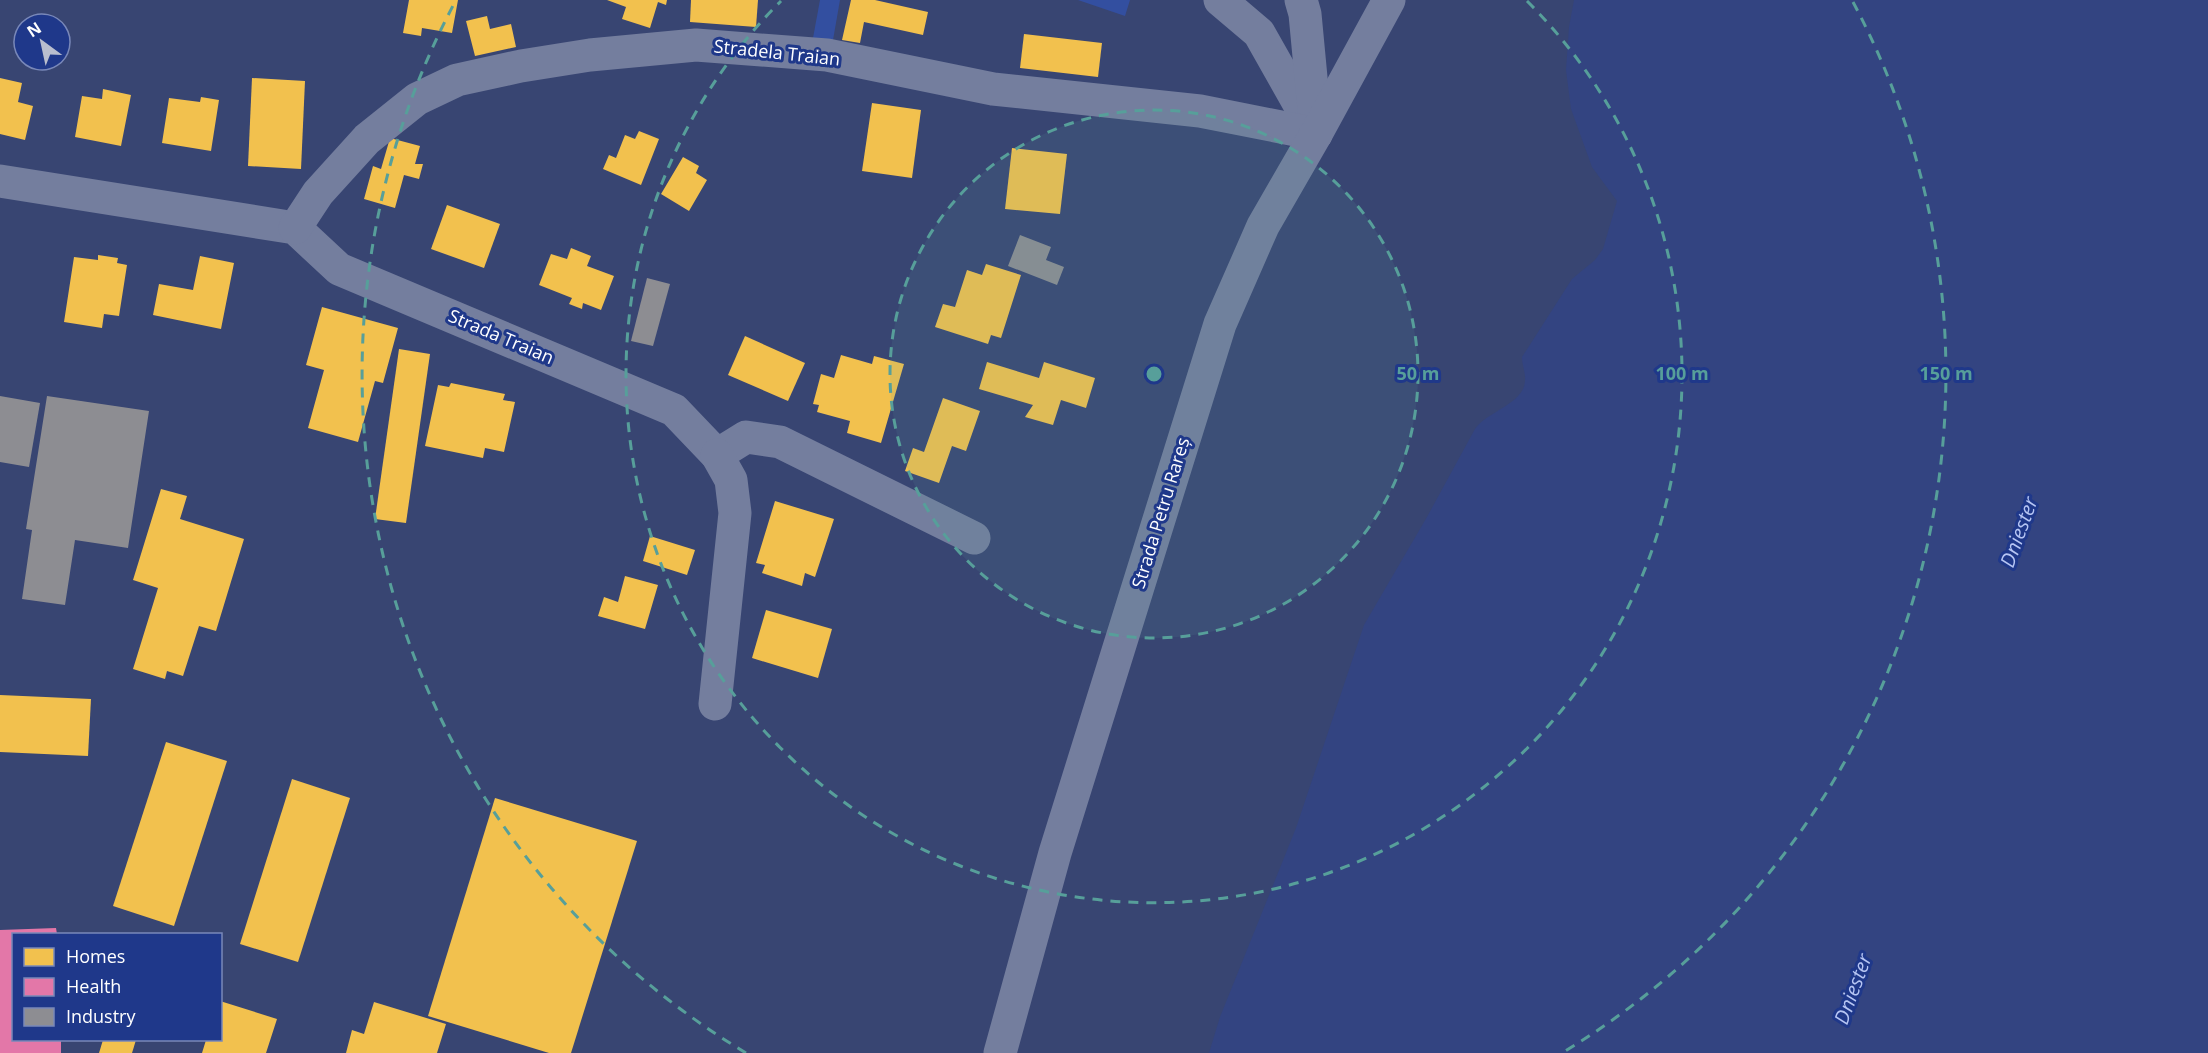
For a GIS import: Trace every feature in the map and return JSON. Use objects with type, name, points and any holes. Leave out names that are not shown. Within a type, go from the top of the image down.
[{"type":"street","points":[[1220,0],[1259,33],[1316,134]]},
{"type":"street","points":[[1301,0],[1305,14],[1316,134]]},
{"type":"street","name":"Strada Petru Rareș","points":[[1000,1053],[1056,853],[1220,324],[1263,226],[1389,0]]},
{"type":"street","name":"Stradela Traian","points":[[295,228],[318,193],[367,139],[417,99],[457,80],[521,66],[590,55],[696,45],[827,55],[993,89],[1200,111],[1316,134]]},
{"type":"street","points":[[0,181],[295,228]]},
{"type":"street","name":"Strada Traian","points":[[295,228],[339,269],[674,410],[717,455],[730,480],[735,513],[715,704]]},
{"type":"street","points":[[717,455],[746,437],[780,442],[974,538]]},
{"type":"shaded area","points":[[820,0],[840,0],[833,40],[813,38]]},
{"type":"shaded area","points":[[1078,0],[1130,0],[1125,16]]},
{"type":"water","name":"Dniester","points":[[1574,0],[2208,0],[2208,1053],[1209,1053],[1220,1017],[1296,828],[1364,625],[1475,429],[1480,423],[1512,402],[1523,389],[1525,375],[1522,357],[1572,279],[1595,260],[1603,249],[1617,201],[1592,167],[1571,109],[1566,70],[1569,27]]},
{"type":"building: Homes","points":[[409,0],[458,0],[452,33],[422,28],[421,36],[403,33]]},
{"type":"building: Homes","points":[[607,0],[667,0],[666,5],[658,2],[650,28],[622,19],[626,7]]},
{"type":"building: Homes","points":[[691,0],[758,0],[756,27],[690,22]]},
{"type":"building: Homes","points":[[851,0],[875,0],[928,12],[923,35],[864,22],[860,43],[842,40]]},
{"type":"building: Homes","points":[[487,16],[490,29],[511,24],[516,47],[475,56],[466,21]]},
{"type":"building: Homes","points":[[1024,34],[1102,43],[1098,77],[1020,68]]},
{"type":"building: Homes","points":[[0,78],[22,83],[18,102],[33,106],[25,140],[0,134]]},
{"type":"building: Homes","points":[[252,78],[305,81],[301,169],[248,166]]},
{"type":"building: Homes","points":[[103,89],[131,95],[121,146],[75,137],[82,96],[102,99]]},
{"type":"building: Homes","points":[[201,97],[219,100],[211,151],[162,143],[169,98],[200,102]]},
{"type":"building: Homes","points":[[872,103],[921,110],[912,178],[862,171]]},
{"type":"building: Homes","points":[[639,131],[659,139],[641,185],[603,169],[609,155],[616,158],[625,135],[635,139]]},
{"type":"building: Homes","points":[[390,138],[420,146],[415,164],[423,164],[419,179],[404,175],[395,208],[364,199],[373,166],[381,169]]},
{"type":"building: Homes","points":[[1012,148],[1067,154],[1060,214],[1005,209]]},
{"type":"building: Homes","points":[[683,157],[699,166],[696,173],[707,180],[689,211],[661,194]]},
{"type":"building: Homes","points":[[447,205],[500,224],[484,268],[431,249]]},
{"type":"building: Homes","points":[[571,248],[591,256],[587,266],[614,276],[601,310],[583,303],[582,309],[569,304],[572,298],[539,285],[551,254],[567,259]]},
{"type":"building: Homes","points":[[98,255],[118,258],[117,263],[127,265],[119,316],[104,314],[102,328],[64,322],[74,257],[98,260]]},
{"type":"building: Homes","points":[[200,256],[234,263],[221,329],[153,315],[159,284],[193,290]]},
{"type":"building: Homes","points":[[986,264],[1021,275],[1001,338],[991,335],[988,344],[935,327],[943,304],[955,307],[967,270],[982,275]]},
{"type":"building: Homes","points":[[322,307],[398,328],[383,383],[375,381],[358,442],[308,428],[324,370],[306,365]]},
{"type":"building: Homes","points":[[745,336],[805,363],[788,401],[728,375]]},
{"type":"building: Homes","points":[[399,349],[430,354],[406,523],[375,519]]},
{"type":"building: Homes","points":[[841,355],[872,364],[874,356],[904,364],[881,443],[847,433],[850,421],[817,412],[819,405],[813,404],[821,374],[834,378]]},
{"type":"building: Homes","points":[[987,362],[1039,378],[1044,362],[1095,378],[1086,408],[1061,400],[1053,425],[1025,417],[1033,405],[979,389]]},
{"type":"building: Homes","points":[[451,383],[505,394],[503,400],[515,402],[504,452],[485,448],[483,458],[425,446],[438,385],[449,387]]},
{"type":"building: Homes","points":[[943,398],[980,411],[966,451],[952,446],[939,483],[905,471],[913,448],[924,452]]},
{"type":"building: Homes","points":[[161,489],[187,496],[180,519],[244,539],[216,631],[199,626],[183,676],[167,671],[165,679],[133,669],[158,588],[133,580]]},
{"type":"building: Homes","points":[[775,501],[834,519],[815,577],[805,573],[802,586],[762,573],[765,565],[756,563]]},
{"type":"building: Homes","points":[[650,536],[695,550],[687,575],[643,561]]},
{"type":"building: Homes","points":[[625,576],[658,585],[645,629],[598,616],[604,597],[618,602]]},
{"type":"building: Homes","points":[[766,610],[832,629],[818,678],[752,658]]},
{"type":"building: Homes","points":[[0,695],[91,699],[88,756],[0,752]]},
{"type":"building: Homes","points":[[166,742],[227,761],[174,926],[113,906]]},
{"type":"building: Homes","points":[[292,779],[350,798],[298,962],[240,944]]},
{"type":"building: Homes","points":[[495,798],[637,841],[571,1053],[549,1053],[428,1016]]},
{"type":"building: Homes","points":[[222,1002],[277,1019],[266,1053],[202,1053],[206,1041],[222,1041]]},
{"type":"building: Homes","points":[[374,1002],[446,1024],[437,1053],[346,1053],[352,1030],[364,1034]]},
{"type":"building: Homes","points":[[103,1041],[136,1041],[132,1053],[99,1053]]},
{"type":"building: Health","points":[[56,928],[57,933],[12,933],[12,1041],[61,1041],[61,1053],[0,1053],[0,930]]},
{"type":"building: Industry","points":[[1020,235],[1051,247],[1046,260],[1064,267],[1057,285],[1008,266]]},
{"type":"building: Industry","points":[[647,278],[670,284],[653,346],[631,341]]},
{"type":"building: Industry","points":[[0,396],[40,403],[29,467],[0,462]]},
{"type":"building: Industry","points":[[47,396],[149,411],[128,548],[75,540],[65,605],[22,599],[32,530],[26,529]]}]
